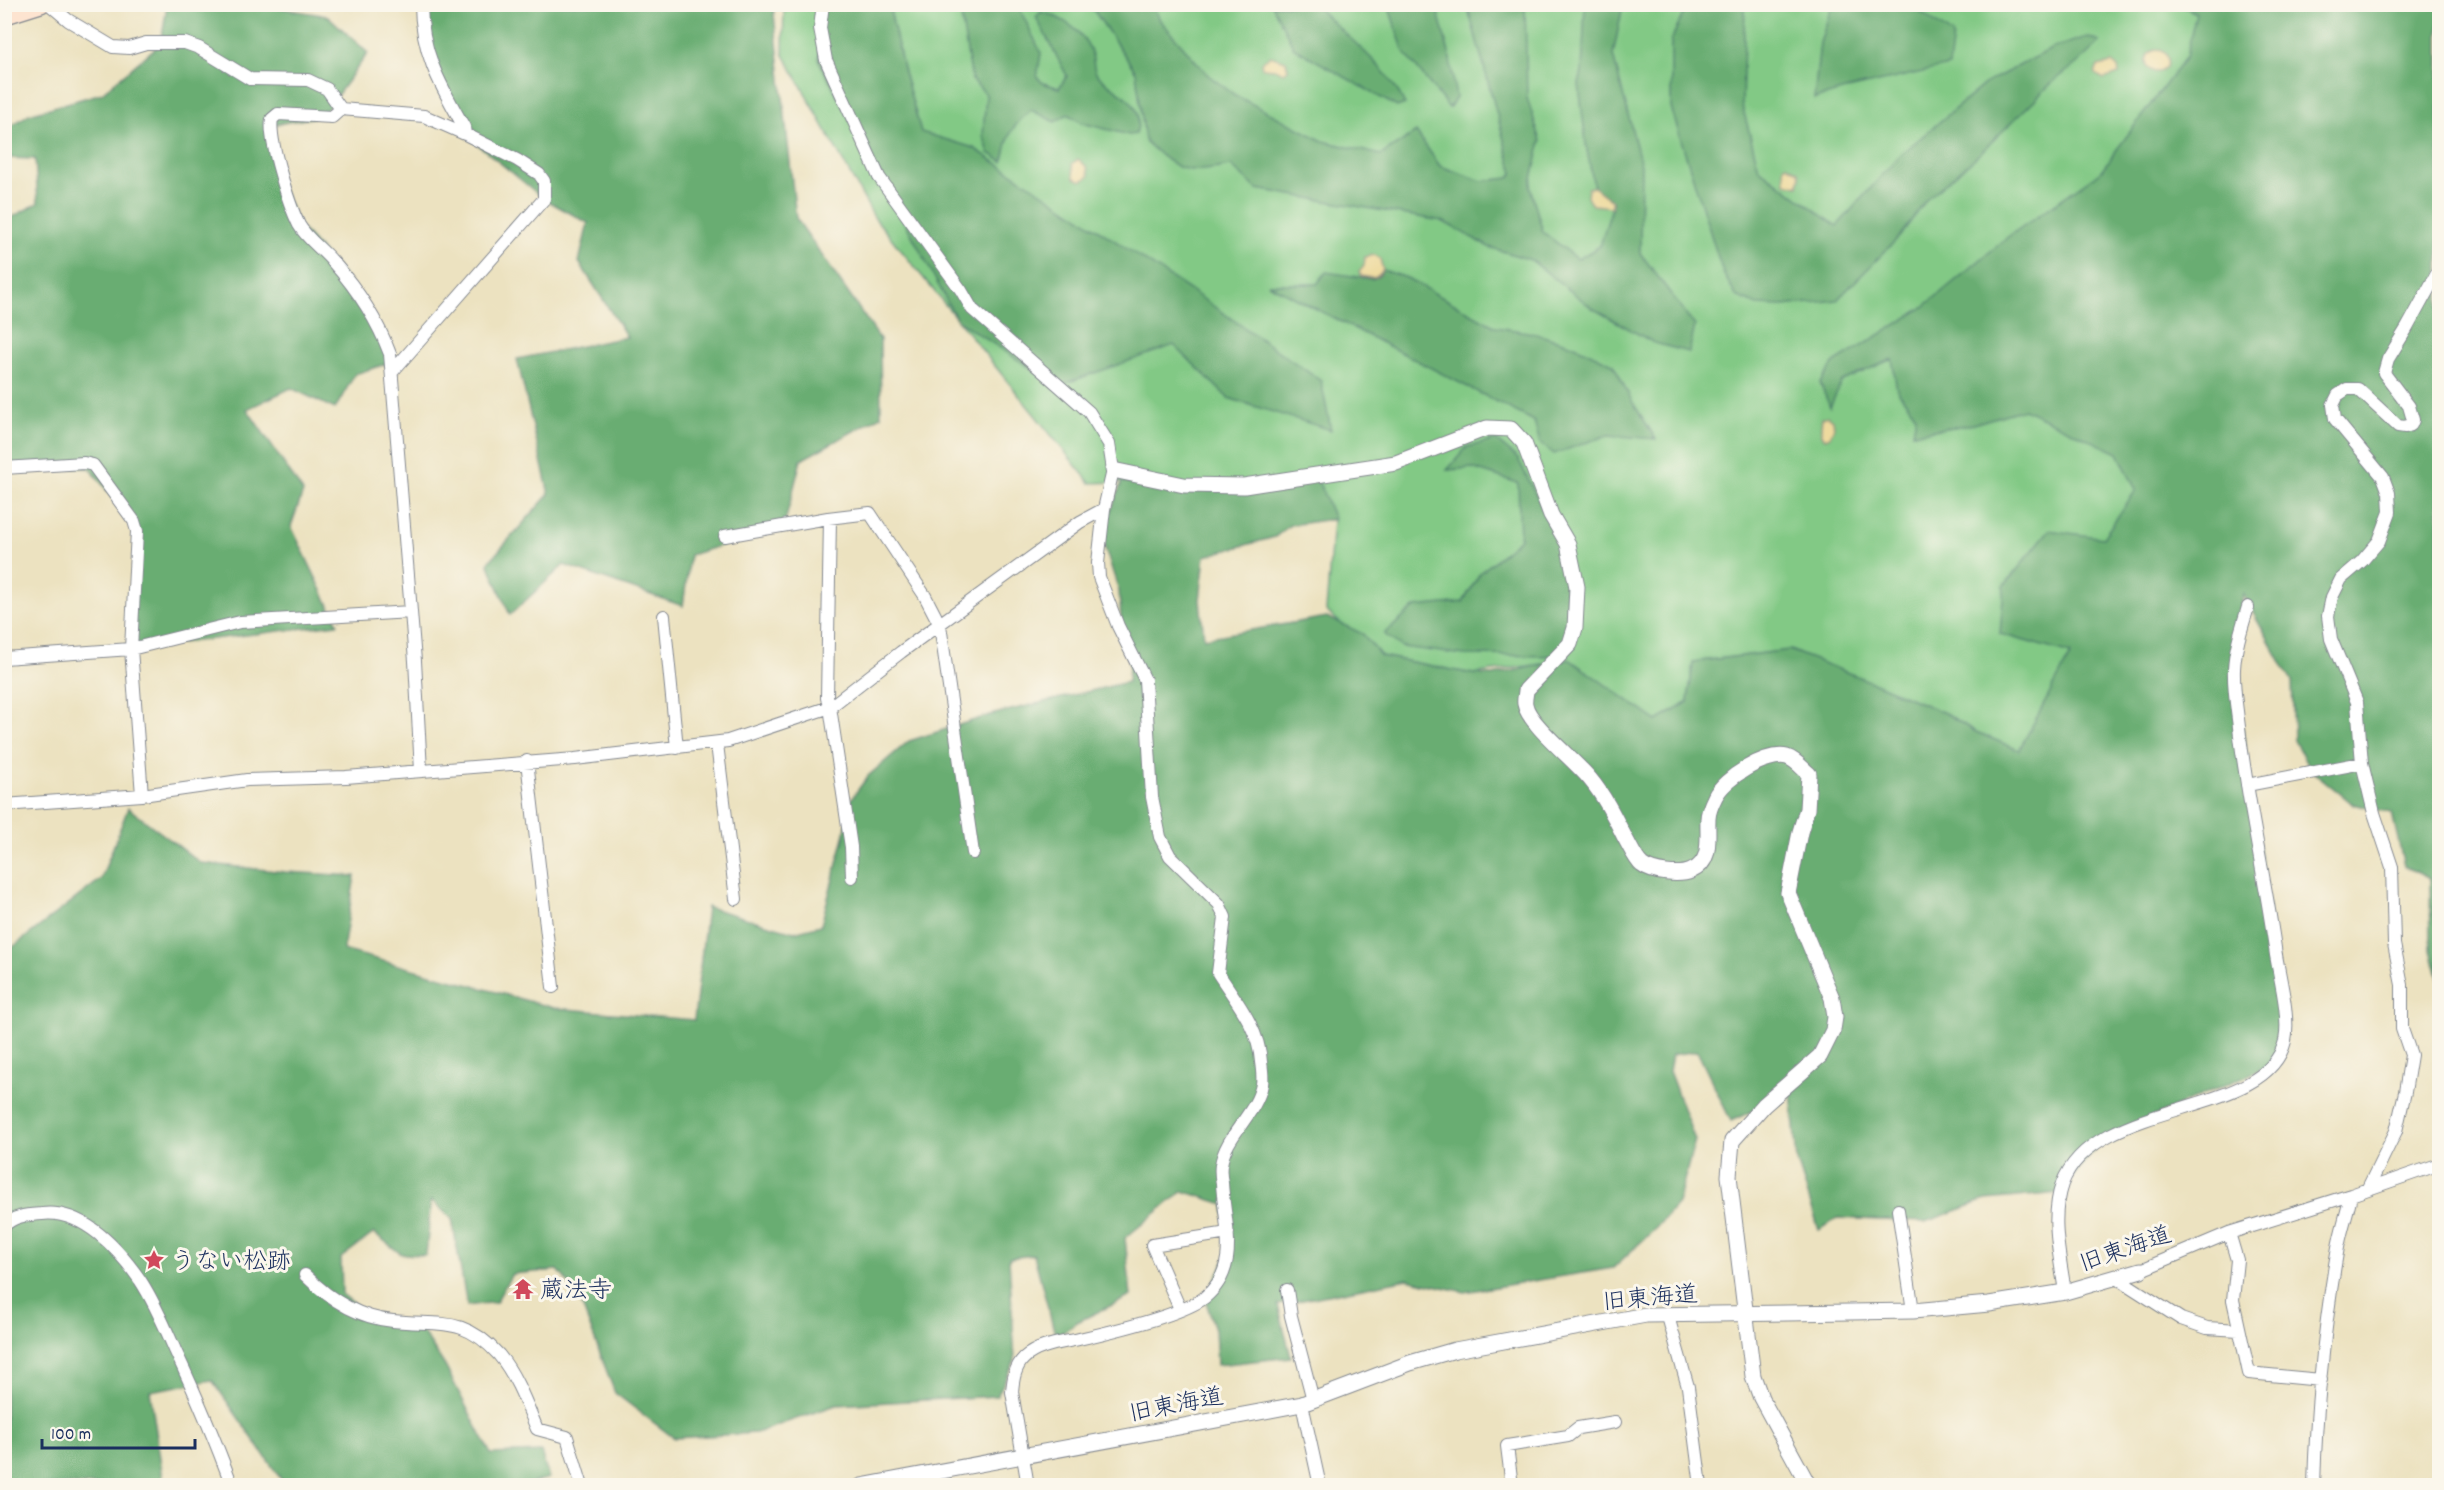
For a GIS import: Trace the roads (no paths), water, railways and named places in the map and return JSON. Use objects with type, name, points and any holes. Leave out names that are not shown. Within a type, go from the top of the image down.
[{"type":"main road","points":[[4,16],[42,4]]},
{"type":"street","points":[[49,4],[68,20],[113,47],[129,48],[146,43],[185,43],[199,48],[250,79],[308,80],[327,89],[341,109]]},
{"type":"street","points":[[421,4],[421,23],[431,65],[464,127],[465,134]]},
{"type":"street","points":[[823,4],[820,28],[826,60],[879,177],[961,290],[972,309],[1089,412],[1108,444],[1113,470],[1104,509],[1098,563],[1099,577],[1118,626],[1145,680],[1152,797],[1160,837],[1170,856],[1219,904],[1225,917],[1218,973],[1254,1029],[1259,1045],[1262,1084],[1251,1111],[1230,1144],[1221,1165],[1228,1233],[1227,1266],[1220,1281],[1204,1298],[1180,1309],[1118,1330],[1049,1346],[1034,1351],[1023,1359],[1013,1378],[1012,1392],[1028,1485]]},
{"type":"street","points":[[393,371],[544,199],[544,181],[539,174],[517,160],[424,116],[341,109],[332,117],[278,114],[272,119],[272,137],[300,226],[334,262],[368,306],[381,328],[390,354],[411,612],[421,771]]},
{"type":"street","points":[[2368,1188],[2396,1131],[2410,1055],[2402,1029],[2402,985],[2394,944],[2392,867],[2374,813],[2362,763],[2356,702],[2331,639],[2328,616],[2332,597],[2341,579],[2362,561],[2379,541],[2390,512],[2389,493],[2383,477],[2335,419],[2333,405],[2338,395],[2347,389],[2358,390],[2398,426],[2411,425],[2413,420],[2409,406],[2384,373],[2388,358],[2408,328],[2439,268]]},
{"type":"street","points":[[1113,470],[1184,485],[1244,486],[1396,463],[1486,428],[1510,429],[1524,443],[1551,515],[1568,544],[1577,587],[1575,628],[1569,644],[1526,690],[1525,705],[1532,719],[1585,772],[1602,793],[1642,866],[1659,872],[1680,872],[1691,871],[1704,861],[1708,845],[1708,816],[1715,795],[1730,778],[1759,762],[1772,757],[1786,757],[1795,761],[1809,774],[1807,808],[1788,893],[1832,998],[1835,1017],[1831,1038],[1820,1056],[1764,1105],[1732,1141],[1729,1176],[1753,1376],[1761,1398],[1809,1485]]},
{"type":"street","points":[[4,468],[84,463],[93,465],[134,521],[137,531],[131,649],[142,795]]},
{"type":"street","points":[[4,804],[142,795],[247,780],[421,771],[575,759],[717,744],[830,707],[901,652],[1080,522],[1104,509]]},
{"type":"street","points":[[725,536],[870,513],[925,596],[940,625],[973,853]]},
{"type":"street","points":[[830,518],[827,698],[850,847],[852,877]]},
{"type":"street","points":[[2065,1292],[2057,1231],[2057,1205],[2062,1183],[2088,1147],[2116,1130],[2212,1099],[2256,1080],[2271,1065],[2285,1041],[2286,1022],[2271,919],[2247,785],[2234,669],[2248,607]]},
{"type":"street","points":[[4,658],[131,649],[240,622],[411,612]]},
{"type":"street","points":[[664,616],[678,747]]},
{"type":"street","points":[[717,744],[736,899]]},
{"type":"street","points":[[527,761],[553,987]]},
{"type":"street","points":[[2247,785],[2362,763]]},
{"type":"street","name":"旧東海道","points":[[861,1485],[1307,1402],[1410,1363],[1455,1350],[1646,1315],[1913,1311],[1989,1304],[2065,1292],[2117,1278],[2229,1233],[2351,1195],[2439,1164]]},
{"type":"street","points":[[2314,1485],[2321,1380],[2337,1251],[2351,1195]]},
{"type":"street","points":[[1898,1210],[1913,1311]]},
{"type":"street","points":[[4,1226],[9,1221],[26,1215],[52,1212],[77,1220],[114,1247],[141,1281],[188,1378],[232,1485]]},
{"type":"street","points":[[1180,1309],[1152,1245],[1228,1233]]},
{"type":"street","points":[[2229,1233],[2237,1260],[2233,1300],[2249,1373],[2321,1380]]},
{"type":"street","points":[[305,1275],[322,1292],[350,1310],[391,1321],[447,1323],[470,1331],[499,1355],[537,1429],[567,1437],[582,1485]]},
{"type":"street","points":[[2117,1278],[2181,1319],[2207,1328],[2239,1330]]},
{"type":"street","points":[[1287,1290],[1320,1485]]},
{"type":"street","points":[[1668,1313],[1688,1388],[1701,1485]]},
{"type":"street","points":[[1512,1485],[1507,1446],[1568,1436],[1578,1428],[1615,1422]]},
{"type":"place","name":"うない松跡","points":[[154,1260]]},
{"type":"place","name":"蔵法寺","points":[[523,1289]]}]
